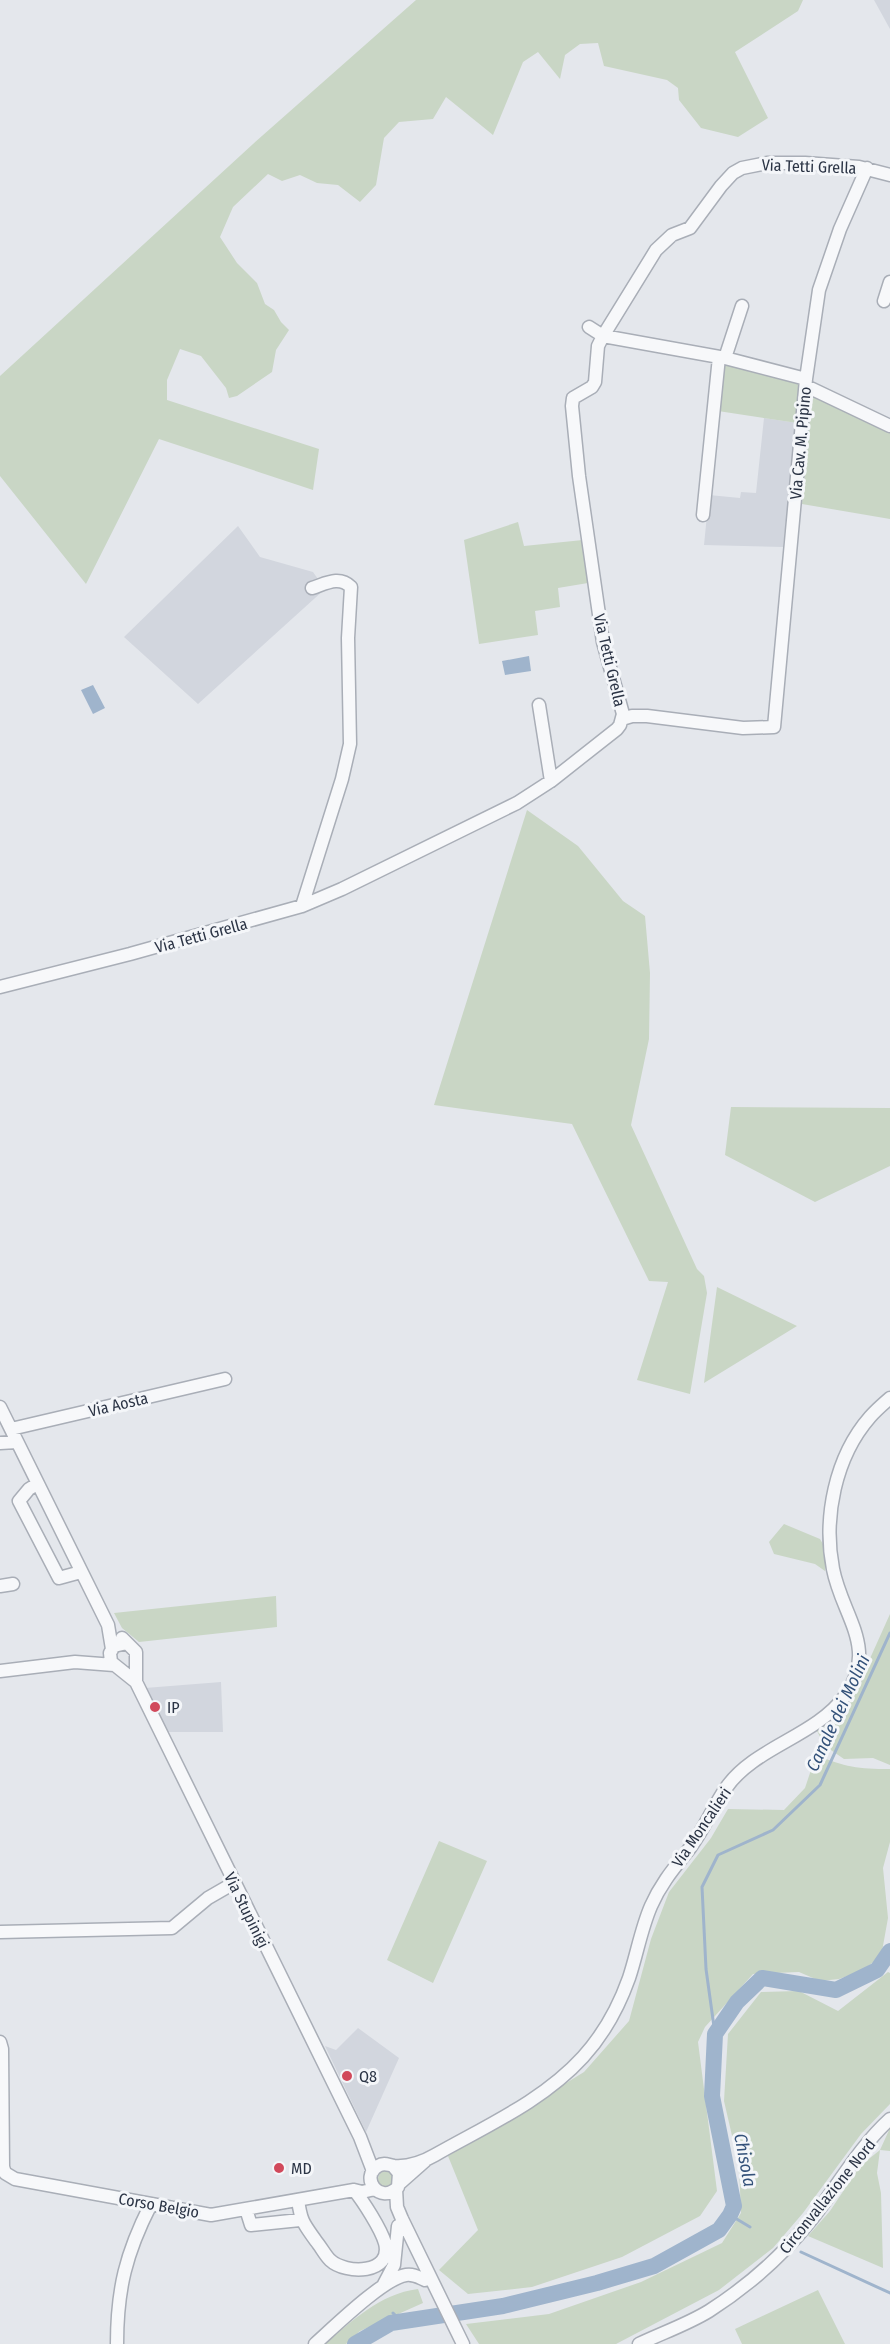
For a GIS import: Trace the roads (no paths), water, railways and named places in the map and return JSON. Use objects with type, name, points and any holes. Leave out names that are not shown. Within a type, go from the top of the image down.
[{"type":"street","name":"Via Tetti Grella","points":[[0,987],[130,954],[302,906],[342,889],[506,809],[551,781],[617,729],[622,719],[621,706],[603,642],[579,476],[572,406],[573,398],[592,387],[595,382],[598,346],[656,250],[672,235],[690,228],[733,173],[742,168],[767,163],[804,163],[867,168],[890,175]]},
{"type":"street","name":"Via Cav. M. Pipino","points":[[622,719],[647,716],[743,728],[774,727],[806,383],[819,290],[840,229],[867,168]]},
{"type":"street","points":[[884,301],[890,282]]},
{"type":"street","points":[[703,515],[722,357],[742,306]]},
{"type":"street","points":[[589,327],[603,336],[722,357],[806,383],[890,426]]},
{"type":"street","points":[[302,906],[342,779],[350,744],[348,638],[351,587],[345,581],[338,580],[312,588]]},
{"type":"street","points":[[539,705],[551,781]]},
{"type":"street","name":"Via Aosta","points":[[11,1430],[225,1379]]},
{"type":"street","name":"Via Moncalieri","points":[[391,2165],[426,2160],[523,2106],[561,2079],[585,2056],[610,2019],[628,1979],[649,1910],[659,1888],[690,1848],[727,1786],[744,1769],[825,1716],[845,1695],[854,1679],[860,1659],[859,1638],[840,1595],[833,1568],[830,1540],[831,1511],[835,1487],[855,1438],[870,1416],[890,1398]]},
{"type":"street","points":[[0,1407],[108,1625],[114,1659]]},
{"type":"street","points":[[0,1443],[17,1442]]},
{"type":"street","points":[[38,1484],[29,1489],[19,1501],[59,1578],[81,1572]]},
{"type":"street","points":[[0,1586],[13,1584]]},
{"type":"street","points":[[0,1671],[114,1659],[130,1667],[135,1660],[136,1652],[108,1625]]},
{"type":"street","points":[[114,1659],[118,1644],[127,1643]]},
{"type":"street","name":"Via Stupinigi","points":[[114,1659],[136,1682],[360,2137],[375,2183],[429,2282]]},
{"type":"street","name":"Via Stupinigi","points":[[135,1660],[136,1682]]},
{"type":"street","points":[[0,1932],[172,1928],[208,1898],[234,1883]]},
{"type":"street","name":"Corso Belgio","points":[[0,2042],[2,2049],[3,2167],[5,2173],[15,2179],[211,2215],[355,2190],[375,2183]]},
{"type":"street","name":"Circonvallazione Nord","points":[[639,2344],[708,2312],[772,2263],[811,2221],[850,2166],[890,2119]]},
{"type":"street","name":"Via Stupinigi","points":[[360,2137],[378,2158],[391,2165]]},
{"type":"street","name":"Via Moncalieri","points":[[398,2187],[426,2160]]},
{"type":"street","points":[[398,2187],[391,2193],[375,2183],[379,2166],[391,2165],[399,2173],[399,2213],[455,2344]]},
{"type":"street","points":[[298,2200],[300,2220],[331,2261],[358,2271],[366,2270],[374,2266],[384,2254],[385,2243],[355,2190]]},
{"type":"street","points":[[117,2344],[117,2312],[129,2251],[150,2204]]},
{"type":"street","points":[[246,2209],[250,2225],[300,2220]]},
{"type":"street","points":[[382,2288],[394,2265],[398,2226]]},
{"type":"street","points":[[315,2344],[382,2288],[398,2277],[415,2275],[429,2282],[463,2344]]},
{"type":"water","points":[[529,656],[531,671],[505,675],[502,661]]},
{"type":"water","points":[[93,685],[105,708],[93,714],[81,690]]},
{"type":"waterway","name":"Canale dei Molini","points":[[715,2034],[706,1969],[702,1887],[718,1855],[773,1830],[820,1785],[890,1633]]},
{"type":"waterway","name":"Chisola","points":[[355,2344],[391,2323],[503,2306],[597,2283],[654,2266],[719,2230],[734,2206],[712,2096],[715,2034],[737,2002],[762,1978],[836,1990],[877,1970],[890,1951]]},
{"type":"waterway","points":[[730,2215],[750,2227]]},
{"type":"waterway","points":[[801,2252],[890,2293]]},
{"type":"waterway","points":[[393,2313],[402,2322]]},
{"type":"place","name":"IP","points":[[155,1707]]},
{"type":"place","name":"Q8","points":[[347,2076]]},
{"type":"place","name":"MD","points":[[279,2168]]}]
